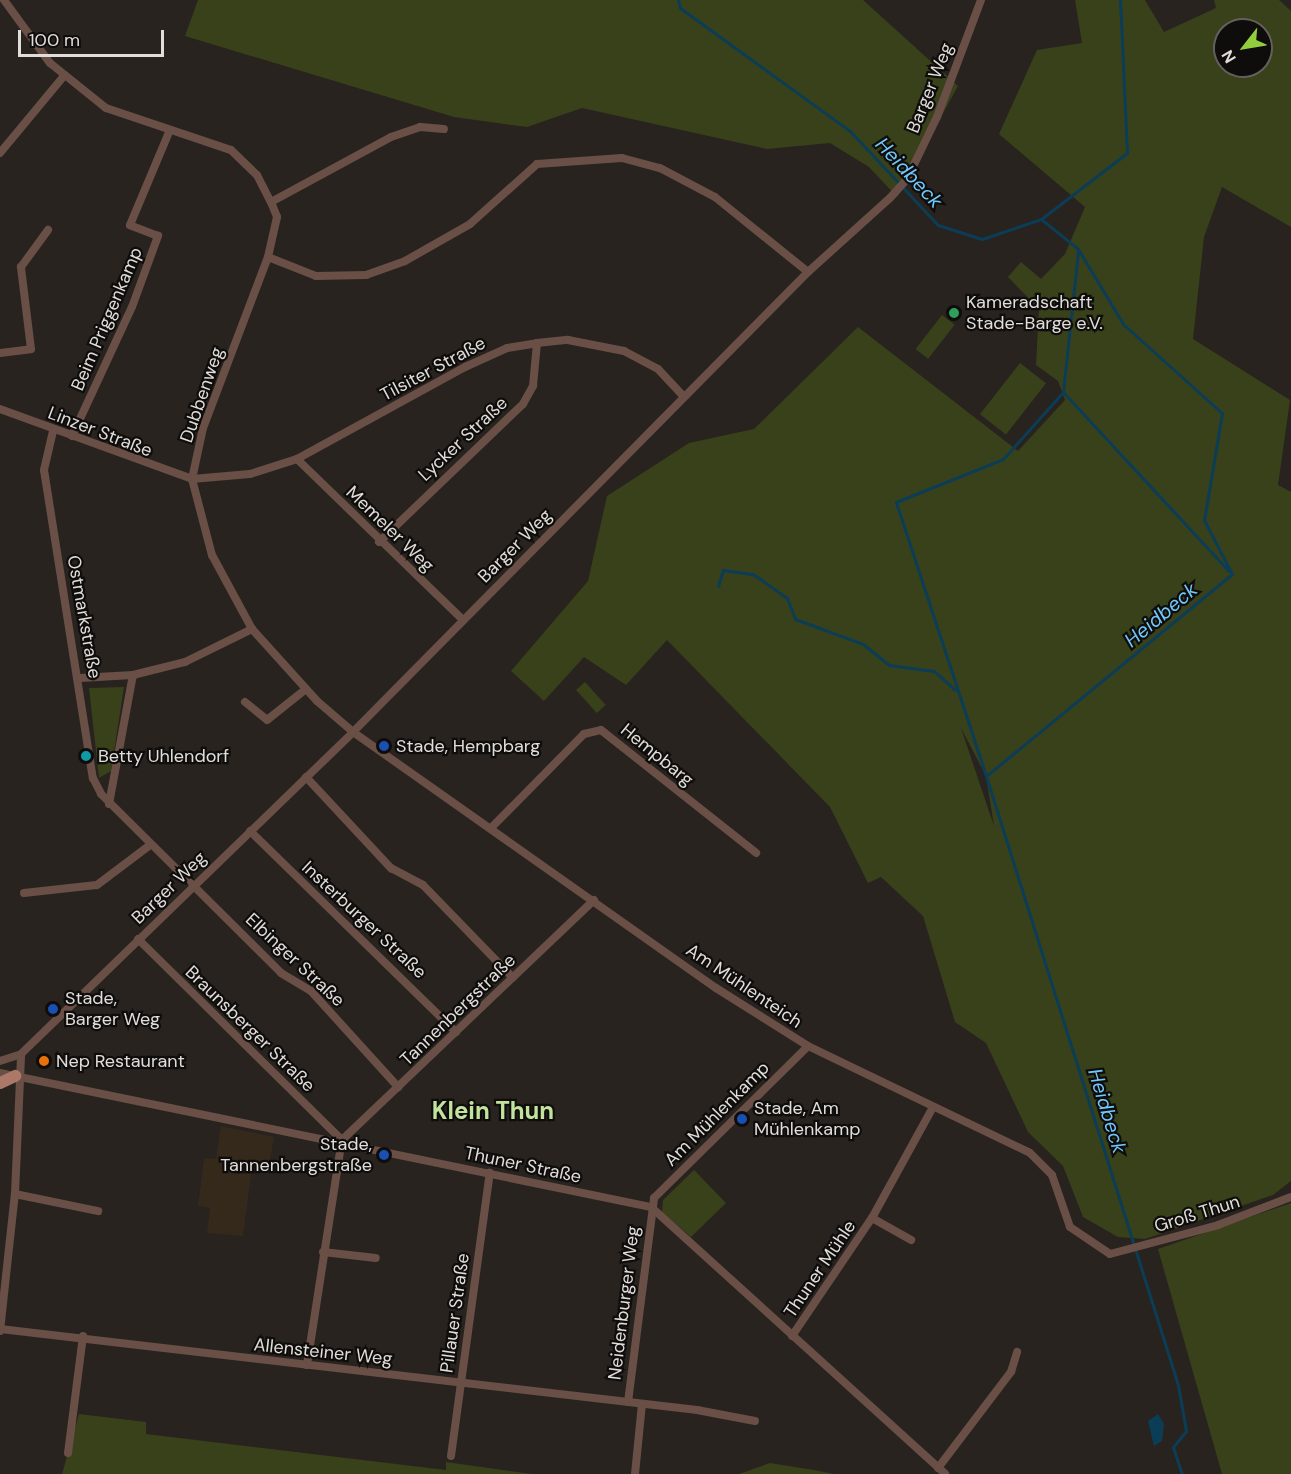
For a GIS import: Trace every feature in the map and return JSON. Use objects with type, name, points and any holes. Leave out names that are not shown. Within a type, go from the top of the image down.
[{"type":"main road","points":[[0,1083],[17,1077]]},
{"type":"street","name":"Dubbenweg","points":[[4,0],[21,30],[64,76],[106,108],[231,150],[257,175],[272,202],[277,217],[268,257],[203,428],[192,479],[212,555],[252,628],[306,689],[353,732]]},
{"type":"street","name":"Barger Weg","points":[[0,1061],[21,1054],[353,732],[808,272],[890,198],[907,179],[981,0]]},
{"type":"street","points":[[0,153],[64,76]]},
{"type":"street","points":[[272,202],[391,137],[420,127],[444,129]]},
{"type":"street","name":"Beim Priggenkamp","points":[[72,436],[132,307],[158,236],[130,225],[170,130]]},
{"type":"street","points":[[268,257],[316,276],[366,275],[405,261],[470,224],[537,165],[622,158],[660,168],[715,197],[808,272]]},
{"type":"street","points":[[0,352],[31,349],[21,267],[48,230]]},
{"type":"street","name":"Tilsiter Straße","points":[[192,479],[250,474],[297,459],[465,367],[507,348],[568,340],[624,351],[658,369],[684,397]]},
{"type":"street","name":"Lycker Straße","points":[[379,542],[523,404],[533,386],[537,343]]},
{"type":"street","name":"Linzer Straße","points":[[0,409],[53,431],[192,479]]},
{"type":"street","name":"Ostmarkstraße","points":[[53,431],[44,470],[80,678],[93,778],[109,804],[192,887]]},
{"type":"street","name":"Memeler Weg","points":[[297,459],[379,542],[463,620]]},
{"type":"street","points":[[80,678],[133,675],[185,662],[252,628]]},
{"type":"street","name":"Ostmarkstraße","points":[[109,804],[133,675]]},
{"type":"street","points":[[245,702],[267,720],[306,689]]},
{"type":"street","name":"Hempbarg","points":[[491,828],[584,734],[601,730],[756,853]]},
{"type":"street","name":"Am Mühlenteich","points":[[353,732],[808,1046],[932,1109],[1030,1153],[1052,1174],[1070,1227],[1110,1254]]},
{"type":"street","points":[[306,777],[391,868],[423,885],[513,978]]},
{"type":"street","name":"Insterburger Straße","points":[[250,831],[456,1032]]},
{"type":"street","points":[[24,893],[97,885],[150,845]]},
{"type":"street","name":"Elbinger Straße","points":[[192,887],[281,973],[311,992],[398,1087]]},
{"type":"street","name":"Tannenbergstraße","points":[[342,1140],[594,900]]},
{"type":"street","name":"Braunsberger Straße","points":[[138,939],[342,1140]]},
{"type":"street","name":"Am Mühlenkamp","points":[[651,1207],[654,1198],[808,1046]]},
{"type":"street","points":[[0,1330],[15,1194],[17,1077],[21,1054]]},
{"type":"street","name":"Thuner Straße","points":[[0,1073],[342,1140],[651,1207]]},
{"type":"street","name":"Thuner Mühle","points":[[792,1336],[872,1218],[932,1109]]},
{"type":"street","points":[[307,1365],[342,1140]]},
{"type":"street","name":"Pillauer Straße","points":[[451,1456],[490,1173]]},
{"type":"street","points":[[15,1194],[98,1211]]},
{"type":"street","name":"Groß Thun","points":[[1110,1254],[1149,1245],[1291,1197]]},
{"type":"street","points":[[651,1207],[945,1474]]},
{"type":"street","name":"Neidenburger Weg","points":[[628,1402],[651,1207]]},
{"type":"street","name":"Thuner Mühle","points":[[872,1218],[911,1240]]},
{"type":"street","points":[[323,1252],[376,1258]]},
{"type":"street","name":"Allensteiner Weg","points":[[0,1330],[83,1336],[307,1365],[628,1402],[755,1421]]},
{"type":"street","points":[[68,1453],[83,1336]]},
{"type":"street","points":[[938,1468],[1011,1372],[1017,1352]]},
{"type":"street","points":[[635,1474],[642,1404]]},
{"type":"shaded area","points":[[221,1126],[274,1137],[270,1161],[253,1160],[243,1236],[207,1233],[210,1208],[198,1206],[204,1158],[216,1159]]},
{"type":"green space","points":[[198,0],[863,0],[958,86],[897,197],[869,167],[830,143],[767,149],[582,108],[527,127],[454,117],[185,36]]},
{"type":"green space","points":[[1075,0],[1145,0],[1164,32],[1216,8],[1214,0],[1279,0],[1291,11],[1291,227],[1222,187],[1204,237],[1193,339],[1290,400],[1278,485],[1291,492],[1291,1181],[1273,1195],[1145,1239],[1118,1237],[1083,1217],[1063,1166],[1028,1132],[986,1043],[955,1022],[923,916],[881,877],[868,883],[830,807],[667,640],[626,685],[584,657],[544,701],[511,671],[588,581],[607,496],[689,443],[754,429],[858,327],[1018,451],[1065,400],[1058,381],[1036,365],[1039,309],[1008,277],[1021,262],[1041,279],[1065,254],[1085,207],[999,134],[1037,50],[1082,43]],"holes":[[[961,728],[986,776],[994,826]]]},
{"type":"green space","points":[[942,315],[955,325],[928,359],[916,349]]},
{"type":"green space","points":[[1020,363],[1046,383],[1006,435],[980,414]]},
{"type":"green space","points":[[585,682],[606,705],[597,713],[576,690]]},
{"type":"green space","points":[[124,687],[111,771],[99,778],[89,688]]},
{"type":"green space","points":[[694,1170],[726,1203],[691,1237],[662,1212],[663,1200]]},
{"type":"green space","points":[[1291,1203],[1291,1474],[1222,1474],[1158,1249]]},
{"type":"green space","points":[[79,1414],[146,1422],[146,1434],[446,1470],[446,1462],[532,1474],[62,1474]]},
{"type":"green space","points":[[770,1463],[814,1470],[834,1474],[739,1474]]},
{"type":"water","points":[[1158,1414],[1164,1424],[1162,1441],[1154,1446],[1148,1421]]},
{"type":"waterway","name":"Heidbeck","points":[[678,0],[680,8],[850,131],[938,225],[982,239],[1041,219],[1078,249],[1123,324],[1222,413],[1204,520],[1232,574],[986,776],[1178,1385],[1186,1431],[1173,1447],[1182,1474]]},
{"type":"waterway","points":[[1041,219],[1127,153],[1120,0]]},
{"type":"waterway","points":[[986,776],[896,502],[1003,459],[1063,392],[1078,251]]},
{"type":"waterway","points":[[1063,392],[1229,571]]},
{"type":"waterway","points":[[718,586],[723,570],[753,574],[787,598],[795,619],[863,644],[889,665],[934,671],[955,690]]},
{"type":"place","name":"Kameradschaft Stade-Barge e.V.","points":[[954,313]]},
{"type":"place","name":"Stade, Hempbarg","points":[[384,746]]},
{"type":"place","name":"Betty Uhlendorf","points":[[86,756]]},
{"type":"place","name":"Stade, Barger Weg","points":[[53,1009]]},
{"type":"place","name":"Nep Restaurant","points":[[44,1061]]},
{"type":"place","name":"Stade, Am Mühlenkamp","points":[[742,1119]]},
{"type":"place","name":"Stade, Tannenbergstraße","points":[[384,1155]]},
{"type":"district","name":"Klein Thun","points":[[493,1111]]}]
